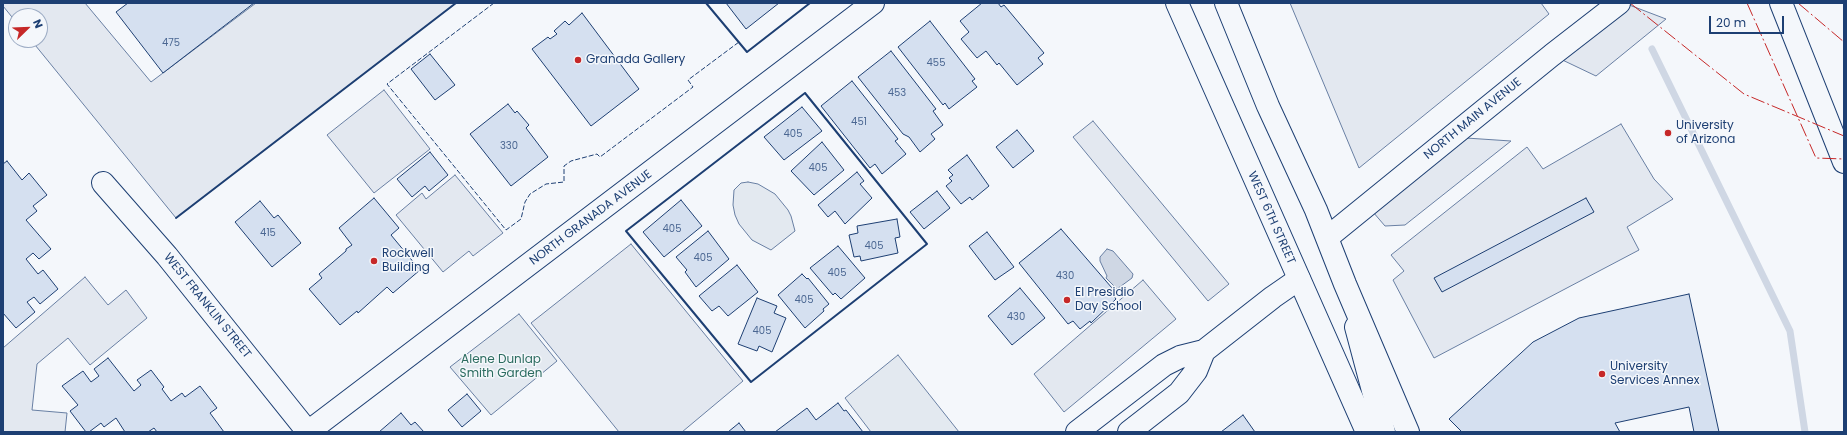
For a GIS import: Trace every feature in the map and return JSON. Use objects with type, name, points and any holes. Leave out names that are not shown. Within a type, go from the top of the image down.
[{"type":"main road","name":"NORTH GRANADA AVENUE","points":[[308,432],[873,3]]},
{"type":"main road","name":"WEST 6TH STREET","points":[[1177,3],[1367,432]]},
{"type":"main road","points":[[1226,3],[1268,106],[1328,237],[1345,284],[1408,432]]},
{"type":"main road","name":"NORTH MAIN AVENUE","points":[[1328,237],[1552,55],[1619,3]]},
{"type":"main road","points":[[1781,3],[1844,162]]},
{"type":"main road","name":"WEST FRANKLIN STREET","points":[[103,183],[167,256],[308,432]]},
{"type":"main road","points":[[1077,432],[1164,365],[1180,357],[1204,351],[1273,297],[1299,279]]},
{"type":"main road","points":[[1345,284],[1384,432]]},
{"type":"main road","points":[[1129,432],[1178,392],[1196,371],[1204,351]]},
{"type":"green space","points":[[748,182],[758,184],[775,194],[791,216],[795,231],[771,250],[752,240],[739,224],[735,215],[733,205],[734,190],[741,183]]},
{"type":"green space","name":"Alene Dunlap Smith Garden","points":[[519,314],[557,361],[491,415],[450,367]]},
{"type":"green space","points":[[898,355],[959,432],[871,432],[845,398]]},
{"type":"shaded area","points":[[3,3],[85,3],[151,82],[256,3],[456,3],[176,218],[38,48],[48,48],[48,8],[8,8],[8,12],[3,6]]},
{"type":"shaded area","points":[[1290,3],[1541,3],[1549,14],[1359,168]]},
{"type":"shaded area","points":[[1624,3],[1666,19],[1596,76],[1552,55]]},
{"type":"shaded area","points":[[384,90],[430,149],[374,193],[327,135]]},
{"type":"shaded area","points":[[1093,121],[1229,284],[1208,301],[1073,137]]},
{"type":"shaded area","points":[[1621,124],[1654,179],[1673,199],[1627,227],[1639,250],[1434,358],[1393,280],[1404,271],[1391,255],[1527,147],[1543,169]]},
{"type":"shaded area","points":[[1451,137],[1511,141],[1405,225],[1385,226],[1367,205]]},
{"type":"shaded area","points":[[455,175],[503,233],[473,256],[469,251],[443,272],[396,215],[422,193],[426,199]]},
{"type":"shaded area","points":[[631,244],[743,381],[682,432],[619,432],[531,323]]},
{"type":"shaded area","points":[[1107,249],[1113,251],[1133,274],[1132,278],[1117,289],[1106,278],[1107,276],[1100,261],[1100,257]]},
{"type":"shaded area","points":[[85,277],[108,305],[126,290],[147,318],[90,365],[68,338],[37,364],[32,410],[67,413],[65,432],[3,432],[3,348]]},
{"type":"shaded area","points":[[1143,280],[1176,319],[1064,412],[1034,374]]},
{"type":"building","points":[[128,3],[254,3],[163,73],[116,12]]},
{"type":"building","points":[[726,3],[779,3],[746,29]]},
{"type":"building","points":[[982,3],[998,3],[1001,7],[1004,5],[1044,53],[1038,58],[1043,64],[1017,85],[999,63],[997,65],[986,51],[977,58],[961,39],[969,32],[960,21]]},
{"type":"building","points":[[582,13],[639,89],[591,126],[532,49],[548,37],[550,39],[557,34],[554,31],[565,21],[569,25]]},
{"type":"building","points":[[930,21],[975,79],[972,81],[977,87],[949,109],[945,103],[943,105],[898,47]]},
{"type":"building","points":[[891,51],[936,109],[933,111],[943,125],[931,134],[935,139],[920,152],[909,137],[903,134],[858,77]]},
{"type":"building","points":[[430,54],[455,85],[435,100],[411,69]]},
{"type":"building","points":[[852,81],[898,139],[895,141],[906,154],[882,174],[875,164],[870,168],[821,106]]},
{"type":"building","points":[[508,104],[515,113],[517,111],[529,125],[526,128],[548,157],[511,186],[470,134]]},
{"type":"building","points":[[802,107],[822,131],[784,160],[764,137]]},
{"type":"building","points":[[1017,130],[1034,151],[1013,168],[996,147]]},
{"type":"building","points":[[822,142],[844,170],[814,195],[791,171]]},
{"type":"building","points":[[430,152],[448,175],[429,191],[425,186],[412,197],[397,179]]},
{"type":"building","points":[[967,155],[989,186],[972,200],[970,197],[961,204],[946,186],[952,181],[949,178],[953,175],[948,170]]},
{"type":"building","points":[[7,161],[22,180],[29,173],[47,195],[33,206],[37,211],[26,220],[51,249],[39,259],[33,253],[26,259],[38,274],[43,270],[58,289],[40,304],[34,297],[27,302],[35,312],[16,328],[3,313],[3,164]]},
{"type":"building","points":[[857,172],[864,181],[860,184],[872,198],[845,224],[835,211],[828,217],[818,205]]},
{"type":"building","points":[[937,191],[950,208],[924,229],[910,212]]},
{"type":"building","name":"Rockwell Building","points":[[374,198],[399,228],[391,235],[420,270],[393,293],[387,287],[358,313],[357,311],[340,325],[309,289],[322,278],[319,274],[352,245],[339,228]]},
{"type":"building","points":[[1586,198],[1594,212],[1442,292],[1434,278]]},
{"type":"building","points":[[681,200],[702,226],[664,257],[643,232]]},
{"type":"building","points":[[260,201],[274,218],[278,215],[301,243],[272,267],[235,222]]},
{"type":"building","points":[[897,219],[900,237],[895,238],[898,253],[861,261],[860,256],[854,257],[849,235],[858,233],[857,226]]},
{"type":"building","points":[[1061,229],[1112,288],[1109,290],[1116,299],[1091,323],[1090,321],[1080,329],[1073,321],[1068,324],[1019,263]]},
{"type":"building","points":[[708,231],[729,259],[696,287],[685,272],[687,270],[676,257]]},
{"type":"building","points":[[987,232],[1014,267],[995,280],[969,246]]},
{"type":"building","points":[[838,246],[865,278],[841,299],[835,293],[833,295],[810,268]]},
{"type":"building","points":[[737,265],[758,292],[728,316],[719,306],[712,311],[699,296]]},
{"type":"building","points":[[802,274],[807,279],[808,278],[829,304],[823,309],[824,311],[805,328],[778,295]]},
{"type":"building","points":[[1020,288],[1045,318],[1012,345],[988,316]]},
{"type":"building","name":"University Services Annex","points":[[1689,294],[1719,432],[1694,432],[1689,407],[1615,423],[1620,432],[1462,432],[1449,419],[1533,342],[1579,318]]},
{"type":"building","points":[[757,298],[777,306],[774,313],[786,318],[772,352],[759,346],[757,351],[738,344]]},
{"type":"building","points":[[108,358],[134,391],[141,385],[137,380],[151,370],[164,387],[162,389],[171,401],[182,393],[185,397],[200,386],[217,408],[210,413],[224,432],[157,432],[154,428],[148,432],[125,432],[116,418],[104,427],[101,423],[89,432],[86,432],[70,411],[78,405],[62,386],[83,371],[91,382],[99,376],[94,369]]},
{"type":"building","points":[[467,394],[481,411],[462,427],[448,410]]},
{"type":"building","points":[[838,403],[844,411],[846,410],[863,432],[775,432],[807,408],[816,420]]},
{"type":"building","points":[[401,413],[411,425],[415,422],[424,432],[379,432]]},
{"type":"building","points":[[1243,415],[1255,432],[1221,432]]},
{"type":"building","points":[[739,423],[746,432],[728,432]]},
{"type":"waterway","points":[[1652,49],[1790,331],[1805,432]]},
{"type":"fence","points":[[494,3],[387,84],[506,230],[521,219],[525,202],[530,194],[546,184],[564,182],[564,166],[571,161],[597,154],[600,157],[693,87],[688,80],[739,42]]},
{"type":"wall","points":[[176,218],[456,3]]},
{"type":"wall","points":[[706,3],[747,52],[810,3]]},
{"type":"wall","points":[[805,93],[927,244],[751,382],[626,231],[805,93]]},
{"type":"power","points":[[1630,3],[1744,94],[1844,136]]},
{"type":"power","points":[[1747,3],[1816,158],[1844,159]]},
{"type":"power","points":[[1798,3],[1844,42]]},
{"type":"place","name":"Granada Gallery","points":[[578,60]]},
{"type":"place","name":"University of Arizona","points":[[1668,133]]},
{"type":"place","name":"Rockwell Building","points":[[374,261]]},
{"type":"place","name":"El Presidio Day School","points":[[1067,300]]},
{"type":"place","name":"University Services Annex","points":[[1602,374]]}]
